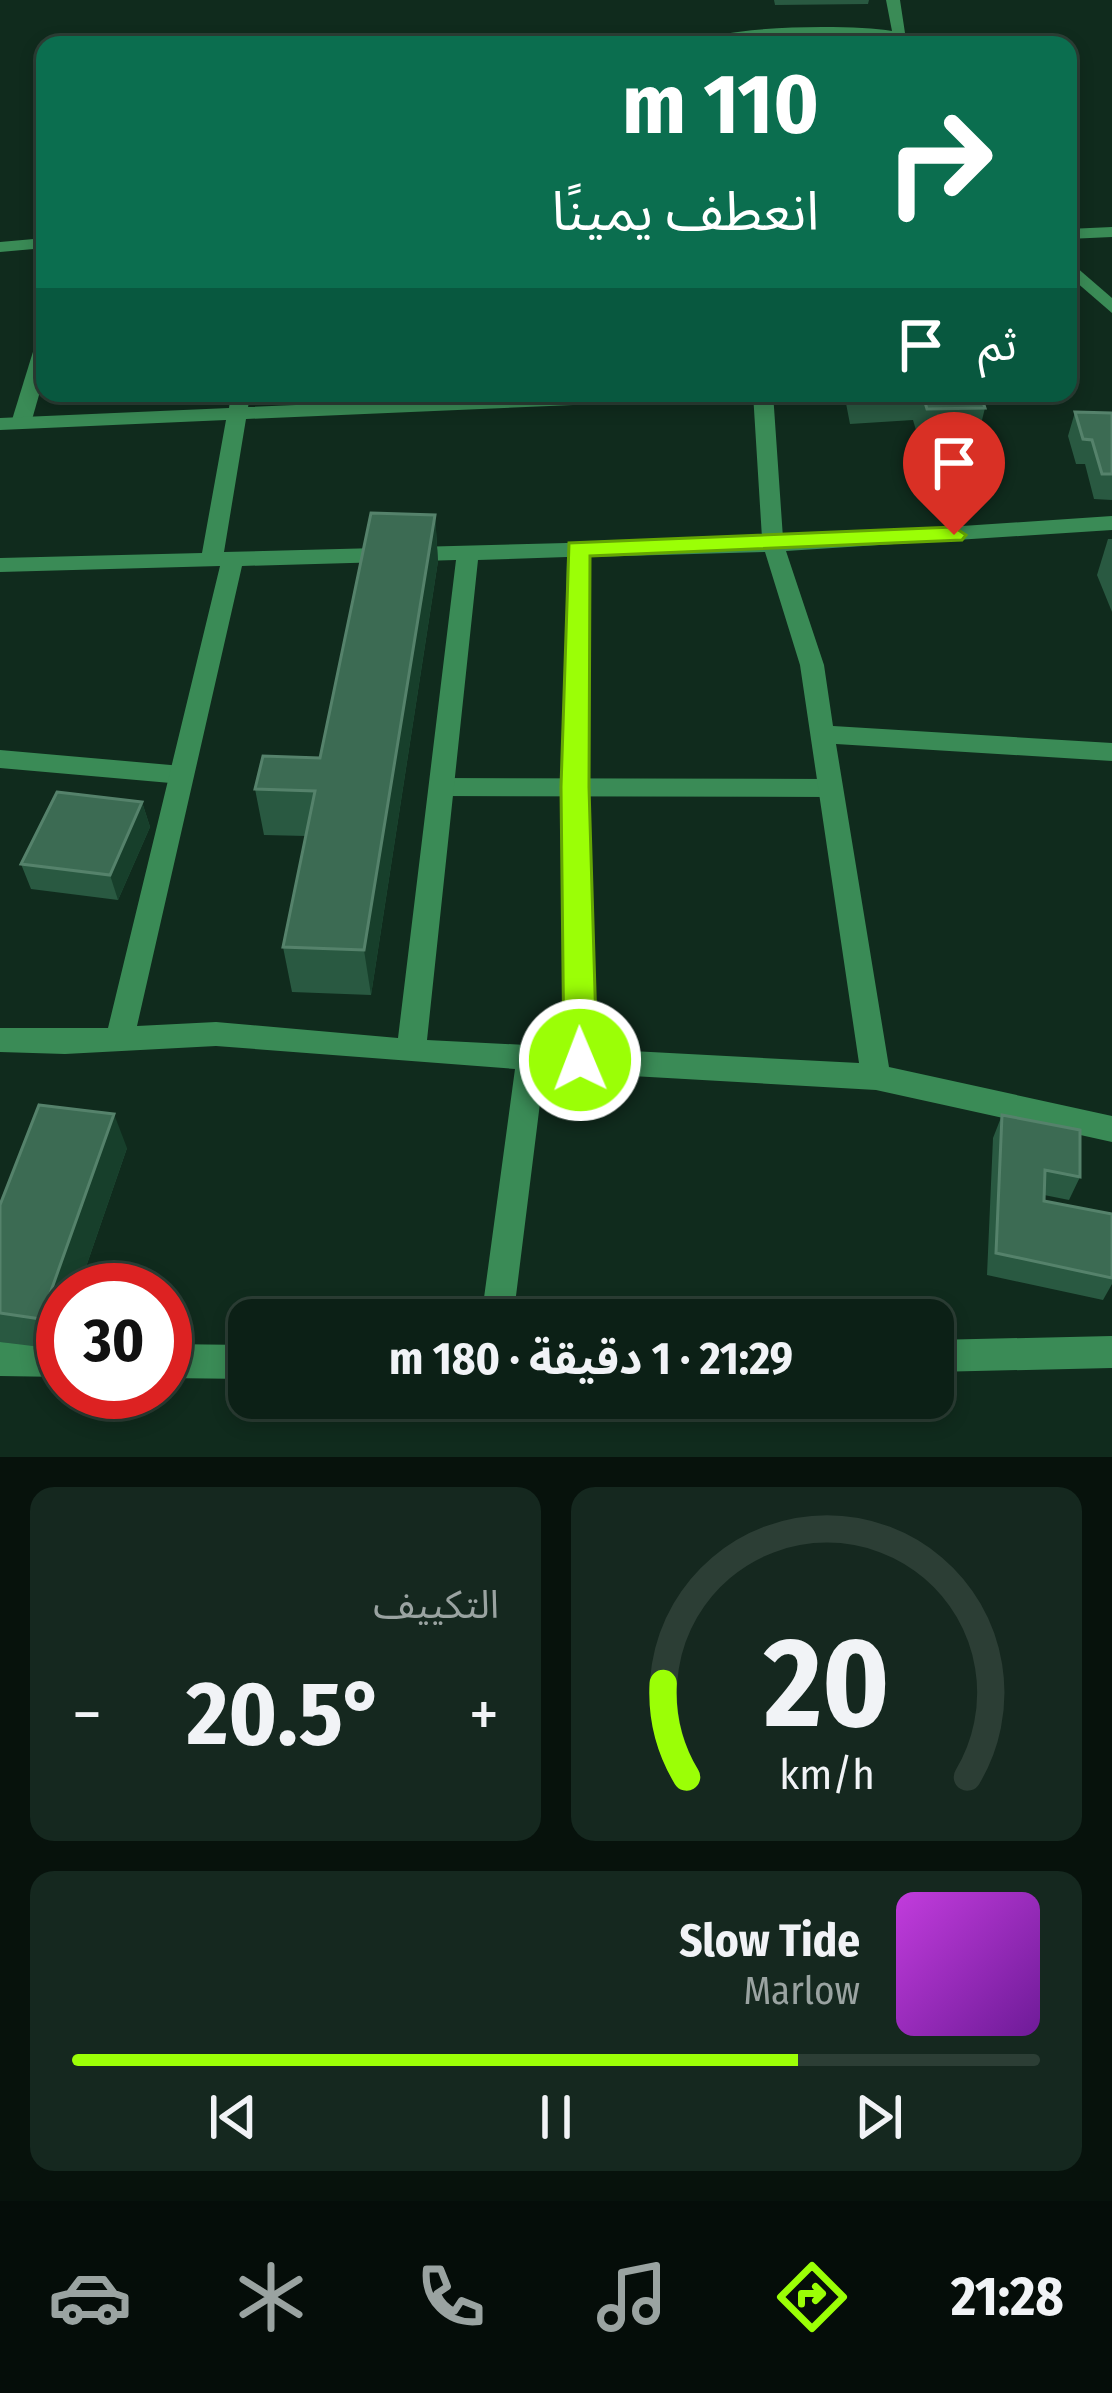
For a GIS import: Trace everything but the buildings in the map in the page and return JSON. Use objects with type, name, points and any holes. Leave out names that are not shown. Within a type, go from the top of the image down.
[{"type":"street","points":[[893,0],[899,32]]},
{"type":"street","points":[[822,36],[899,32],[909,36]]},
{"type":"street","points":[[1077,234],[1112,232]]},
{"type":"street","points":[[0,247],[36,244]]},
{"type":"street","points":[[1077,274],[1112,308]]},
{"type":"street","points":[[36,363],[10,424],[240,404],[342,402]]},
{"type":"street","points":[[764,402],[773,545],[812,665],[876,1077]]},
{"type":"street","points":[[120,1037],[182,775],[222,557],[240,404]]},
{"type":"street","points":[[2,569],[222,557],[773,545],[1112,523]]},
{"type":"street","points":[[578,549],[575,787],[580,1060]]},
{"type":"street","points":[[411,1051],[468,551]]},
{"type":"street","points":[[822,734],[1112,752]]},
{"type":"street","points":[[0,759],[182,775]]},
{"type":"street","points":[[441,787],[830,788]]},
{"type":"street","points":[[0,1040],[65,1042],[216,1034],[411,1051],[876,1077],[1112,1130]]},
{"type":"street","points":[[500,1299],[531,1058]]},
{"type":"street","points":[[954,1356],[1112,1352]]},
{"type":"street","points":[[0,1359],[36,1360]]},
{"type":"street","points":[[192,1361],[228,1362]]},
{"type":"route","points":[[580,1060],[575,787],[578,549],[954,535]]}]
